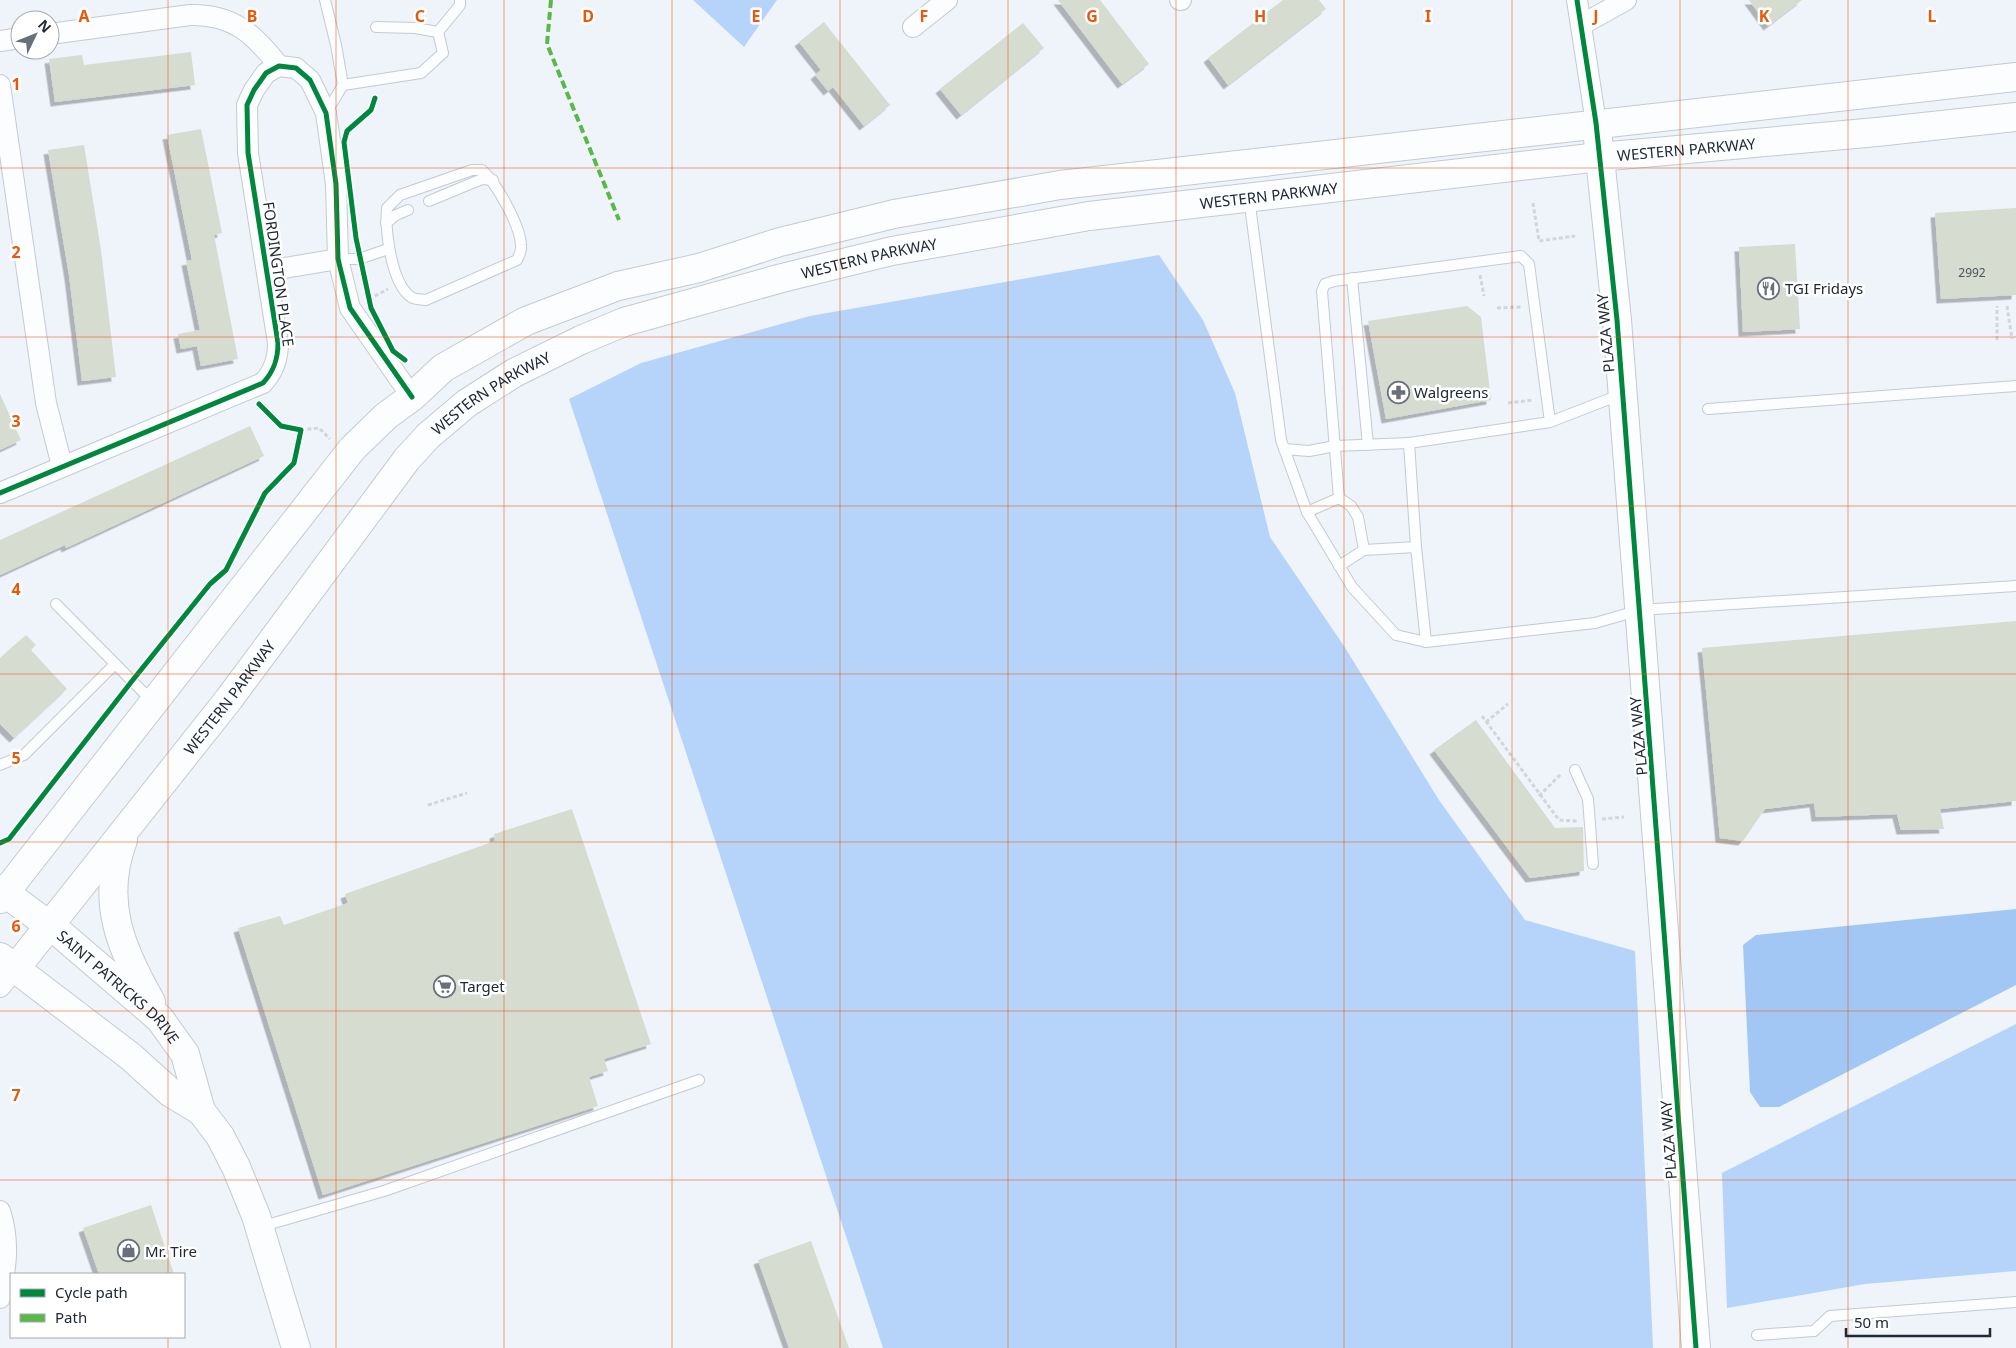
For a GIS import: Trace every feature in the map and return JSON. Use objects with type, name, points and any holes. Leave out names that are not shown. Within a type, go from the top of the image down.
[{"type":"main road","points":[[2,894],[352,450],[386,416],[443,368],[499,334],[554,309],[618,286],[699,268],[780,242],[894,214],[1060,184],[2016,77]]},
{"type":"main road","name":"WESTERN PARKWAY","points":[[5,971],[49,925],[229,699],[407,460],[428,436],[460,408],[514,373],[581,340],[624,322],[863,258],[952,239],[1089,216],[1599,157],[1877,132],[2016,117]]},
{"type":"main road","name":"PLAZA WAY","points":[[1596,123],[1622,394],[1640,610],[1696,1348]]},
{"type":"main road","points":[[128,825],[116,857],[112,876],[117,922],[121,943],[129,962],[160,1019]]},
{"type":"main road","name":"SAINT PATRICKS DRIVE","points":[[2,894],[49,925],[160,1019],[185,1054],[200,1111]]},
{"type":"main road","name":"SAINT PATRICKS DRIVE","points":[[5,971],[130,1056],[171,1093],[200,1111],[220,1136],[236,1168],[259,1227],[296,1348]]},
{"type":"street","points":[[913,27],[947,0]]},
{"type":"street","points":[[1577,0],[1583,24],[1596,123]]},
{"type":"street","points":[[1583,24],[1626,0]]},
{"type":"street","points":[[60,33],[190,14],[209,14],[225,19],[258,39],[278,66],[296,68],[310,80],[326,113],[336,184],[338,259],[350,308],[412,396]]},
{"type":"street","name":"FORDINGTON PLACE","points":[[0,493],[263,383],[269,377],[278,355],[267,271],[248,154],[247,105],[254,90],[266,74],[278,66]]},
{"type":"street","points":[[0,85],[46,403],[62,466]]},
{"type":"street","points":[[267,271],[338,259]]},
{"type":"street","points":[[0,1211],[6,1228],[8,1250],[0,1298]]},
{"type":"lane","points":[[325,0],[343,85],[326,113]]},
{"type":"lane","points":[[438,32],[460,5],[460,0]]},
{"type":"lane","points":[[376,28],[414,28],[438,32]]},
{"type":"lane","points":[[343,85],[421,74],[443,53],[438,32]]},
{"type":"lane","points":[[472,170],[482,170],[493,180],[520,235],[522,248],[517,260],[426,300],[412,298],[404,291],[388,248],[387,208],[400,195],[472,170]]},
{"type":"lane","points":[[429,202],[482,179],[493,180]]},
{"type":"lane","points":[[1249,198],[1281,440],[1284,449],[1307,512],[1339,566],[1352,587],[1396,635],[1426,642],[1595,623],[1640,610],[2016,586]]},
{"type":"lane","points":[[386,223],[396,215],[408,210]]},
{"type":"lane","points":[[338,259],[360,259],[388,248]]},
{"type":"lane","points":[[1339,498],[1322,291],[1327,282],[1513,256],[1526,259],[1529,264],[1545,398],[1550,422]]},
{"type":"lane","points":[[1352,278],[1368,445]]},
{"type":"lane","points":[[1708,409],[2016,386]]},
{"type":"lane","points":[[1284,449],[1309,451],[1335,446],[1409,443],[1550,422],[1622,394]]},
{"type":"lane","points":[[1409,443],[1416,547],[1426,642]]},
{"type":"lane","points":[[1307,512],[1339,498]]},
{"type":"lane","points":[[1339,498],[1351,506],[1358,517],[1364,550]]},
{"type":"lane","points":[[1339,566],[1364,550],[1416,547]]},
{"type":"lane","points":[[56,604],[153,703]]},
{"type":"lane","points":[[0,765],[24,755],[115,664]]},
{"type":"lane","points":[[1570,770],[1588,799],[1593,864]]},
{"type":"lane","points":[[259,1227],[384,1191],[700,1080]]},
{"type":"lane","points":[[1758,1335],[1814,1331],[1830,1316],[2016,1302]]},
{"type":"path","points":[[1534,203],[1539,241],[1575,236]]},
{"type":"path","points":[[360,259],[371,308]]},
{"type":"path","points":[[1478,261],[1484,296]]},
{"type":"path","points":[[368,299],[391,288]]},
{"type":"path","points":[[1497,308],[1534,306]]},
{"type":"path","points":[[1997,340],[1998,306]]},
{"type":"path","points":[[2007,306],[2012,339]]},
{"type":"path","points":[[1508,403],[1545,398]]},
{"type":"path","points":[[291,428],[301,430],[319,428],[334,443]]},
{"type":"path","points":[[299,438],[301,430]]},
{"type":"path","points":[[1486,722],[1508,704]]},
{"type":"path","points":[[1482,716],[1559,820],[1585,821]]},
{"type":"path","points":[[1540,796],[1570,770]]},
{"type":"path","points":[[428,805],[467,793]]},
{"type":"path","points":[[1597,820],[1624,818]]},
{"type":"shaded area","points":[[693,0],[777,0],[744,47]]},
{"type":"shaded area","points":[[1159,255],[1203,320],[1235,393],[1270,537],[1344,646],[1439,800],[1525,920],[1635,951],[1653,1348],[883,1348],[569,399],[641,363],[810,316]]},
{"type":"shaded area","points":[[2016,909],[2016,985],[1779,1107],[1760,1107],[1750,1092],[1743,945],[1756,935]]},
{"type":"shaded area","points":[[2016,1024],[2016,1271],[1865,1284],[1727,1308],[1722,1173]]},
{"type":"building","points":[[1058,0],[1100,0],[1149,64],[1122,84]]},
{"type":"building","points":[[1283,0],[1319,0],[1326,9],[1228,85],[1208,58]]},
{"type":"building","points":[[1749,0],[1802,0],[1768,26]]},
{"type":"building","points":[[824,22],[890,105],[864,126],[833,87],[828,91],[815,75],[821,70],[799,42]]},
{"type":"building","points":[[1023,23],[1044,48],[961,115],[940,89]]},
{"type":"building","points":[[191,52],[195,85],[55,102],[49,60],[60,60],[60,58],[82,55],[84,65]]},
{"type":"building","points":[[201,129],[222,233],[214,235],[238,359],[201,366],[197,346],[181,349],[178,334],[200,330],[186,261],[192,260],[167,135]]},
{"type":"building","points":[[84,145],[101,250],[116,377],[82,381],[69,275],[48,150]]},
{"type":"building","points":[[2016,208],[2016,295],[1941,299],[1935,213]]},
{"type":"building","name":"TGI Fridays","points":[[1795,244],[1800,329],[1743,332],[1739,247]]},
{"type":"building","name":"Walgreens","points":[[1467,306],[1481,317],[1491,400],[1386,419],[1368,321]]},
{"type":"building","points":[[0,394],[21,440],[0,450]]},
{"type":"building","points":[[250,426],[264,456],[66,548],[65,545],[0,575],[0,540]]},
{"type":"building","points":[[2016,621],[2016,801],[1940,809],[1944,829],[1901,830],[1897,814],[1816,817],[1814,803],[1765,809],[1743,841],[1720,838],[1702,648]]},
{"type":"building","points":[[26,635],[36,645],[31,650],[67,689],[14,738],[0,724],[0,658]]},
{"type":"building","points":[[1476,720],[1555,828],[1583,827],[1584,871],[1530,878],[1434,750]]},
{"type":"building","name":"Target","points":[[572,809],[651,1044],[604,1059],[608,1071],[589,1077],[598,1106],[323,1195],[238,928],[280,916],[284,925],[348,903],[345,894],[495,841],[494,834]]},
{"type":"building","name":"Mr. Tire","points":[[151,1205],[174,1273],[99,1273],[83,1228]]},
{"type":"building","points":[[811,1241],[849,1348],[789,1348],[758,1260]]},
{"type":"marked path","points":[[551,0],[547,44],[619,220]]},
{"type":"cycle path","points":[[1577,0],[1596,123],[1617,320],[1696,1348]]},
{"type":"cycle path","points":[[0,493],[263,383],[270,374],[276,360],[278,343],[248,153],[247,105],[254,90],[266,73],[279,66],[296,68],[310,80],[326,113],[336,184],[338,259],[350,308],[412,397]]},
{"type":"cycle path","points":[[375,98],[371,110],[347,131],[344,142],[356,238],[371,308],[393,351],[405,360]]},
{"type":"cycle path","points":[[0,843],[9,839],[210,584],[226,570],[265,493],[294,463],[301,430],[281,426],[259,404]]},
{"type":"place","name":"TGI Fridays","points":[[1769,288]]},
{"type":"place","name":"Walgreens","points":[[1398,392]]},
{"type":"place","name":"Target","points":[[444,986]]},
{"type":"place","name":"Mr. Tire","points":[[129,1251]]}]
